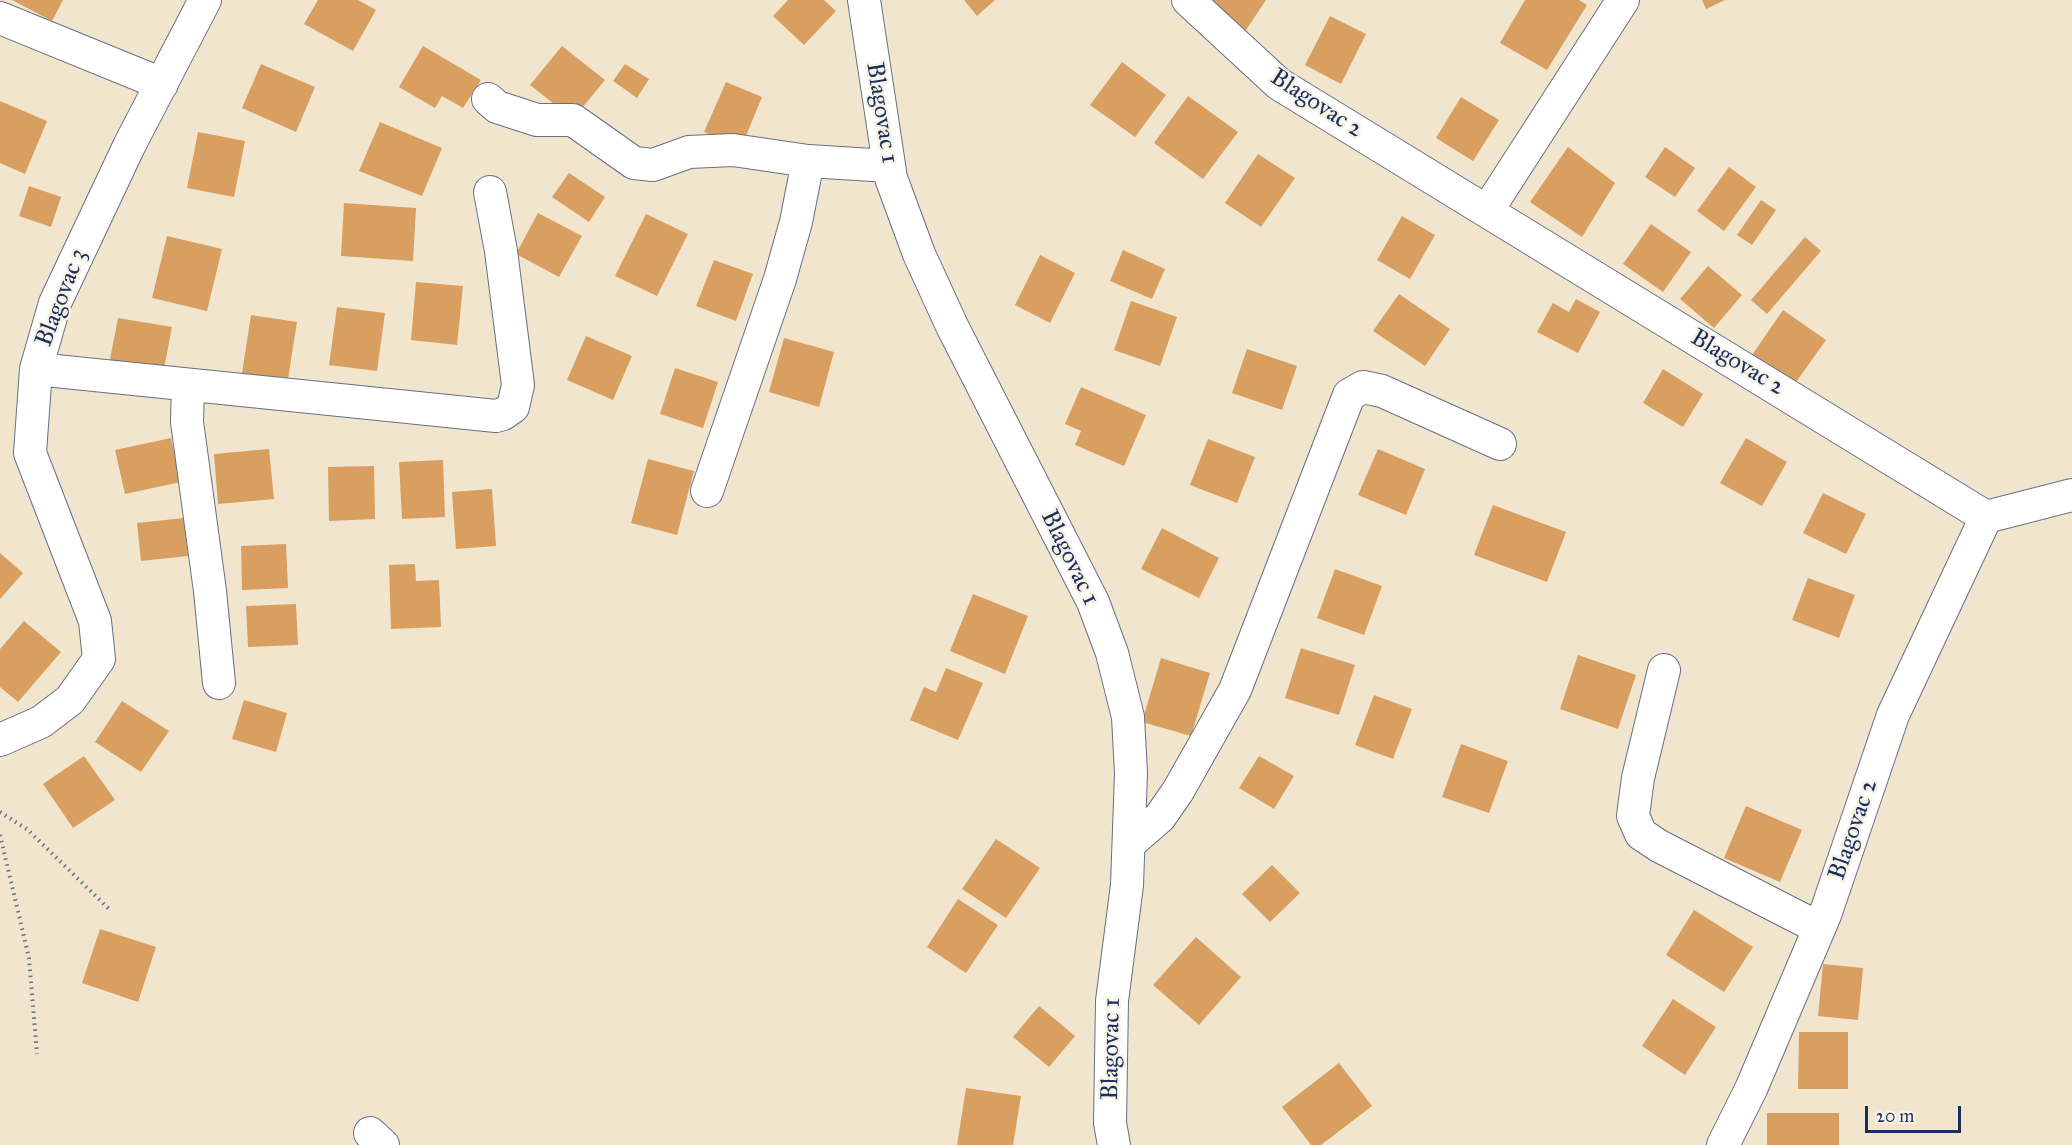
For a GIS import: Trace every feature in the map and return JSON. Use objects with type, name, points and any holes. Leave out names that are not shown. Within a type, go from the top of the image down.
[{"type":"street","name":"Blagovac 3","points":[[0,741],[41,722],[70,700],[99,659],[95,621],[30,453],[36,369],[55,303],[130,144],[205,0]]},
{"type":"street","name":"Blagovac 1","points":[[864,0],[891,178],[919,254],[942,306],[1093,602],[1113,652],[1128,717],[1131,773],[1127,885],[1112,1001],[1110,1123],[1114,1145]]},
{"type":"street","name":"Blagovac 2","points":[[1188,0],[1279,84],[1986,517],[1893,715],[1819,928],[1751,1089],[1723,1145]]},
{"type":"street","points":[[1486,211],[1623,0]]},
{"type":"street","points":[[0,18],[162,84]]},
{"type":"street","points":[[488,99],[497,107],[537,120],[573,120],[634,163],[652,165],[689,152],[733,150],[808,161],[889,166]]},
{"type":"street","points":[[707,491],[780,279],[796,222],[808,161]]},
{"type":"street","points":[[36,369],[496,416],[503,414],[513,407],[518,385],[501,251],[490,192]]},
{"type":"street","points":[[188,385],[187,422],[210,591],[219,683]]},
{"type":"street","points":[[1129,844],[1160,817],[1178,791],[1235,690],[1349,395],[1363,387],[1382,391],[1500,444]]},
{"type":"street","points":[[1986,517],[2072,495]]},
{"type":"street","points":[[1664,670],[1638,778],[1633,816],[1641,834],[1659,846],[1819,928]]},
{"type":"path","points":[[0,812],[28,830],[109,909]]},
{"type":"path","points":[[0,835],[29,958],[37,1054]]},
{"type":"building","points":[[12,0],[63,0],[52,21]]},
{"type":"building","points":[[318,0],[358,0],[376,10],[353,51],[304,24]]},
{"type":"building","points":[[788,0],[824,0],[836,11],[804,45],[773,16]]},
{"type":"building","points":[[964,0],[995,0],[977,16]]},
{"type":"building","points":[[1196,0],[1266,0],[1244,33]]},
{"type":"building","points":[[1525,0],[1579,0],[1587,5],[1547,70],[1500,43]]},
{"type":"building","points":[[1702,0],[1725,0],[1706,9]]},
{"type":"building","points":[[1330,16],[1366,34],[1341,84],[1305,65]]},
{"type":"building","points":[[423,46],[481,80],[463,108],[442,96],[435,108],[399,87]]},
{"type":"building","points":[[562,46],[605,80],[573,119],[530,85]]},
{"type":"building","points":[[1122,62],[1166,95],[1135,137],[1090,105]]},
{"type":"building","points":[[261,64],[315,87],[296,132],[242,108]]},
{"type":"building","points":[[625,64],[649,79],[637,98],[613,81]]},
{"type":"building","points":[[726,82],[762,97],[741,148],[704,132]]},
{"type":"building","points":[[1188,96],[1238,132],[1203,179],[1154,143]]},
{"type":"building","points":[[1461,97],[1499,120],[1473,161],[1436,138]]},
{"type":"building","points":[[0,101],[47,121],[25,174],[0,163]]},
{"type":"building","points":[[380,122],[442,148],[422,196],[359,171]]},
{"type":"building","points":[[198,132],[245,141],[234,197],[187,188]]},
{"type":"building","points":[[1568,147],[1615,183],[1582,237],[1530,202]]},
{"type":"building","points":[[1665,147],[1695,168],[1675,197],[1645,177]]},
{"type":"building","points":[[1258,154],[1295,178],[1261,227],[1225,203]]},
{"type":"building","points":[[1729,167],[1756,187],[1724,231],[1697,211]]},
{"type":"building","points":[[569,173],[605,197],[589,222],[552,197]]},
{"type":"building","points":[[29,186],[61,197],[51,227],[19,216]]},
{"type":"building","points":[[1761,200],[1776,210],[1752,245],[1737,235]]},
{"type":"building","points":[[344,203],[416,208],[413,261],[341,256]]},
{"type":"building","points":[[538,213],[582,236],[559,277],[516,254]]},
{"type":"building","points":[[646,214],[688,234],[657,296],[615,276]]},
{"type":"building","points":[[1402,216],[1435,235],[1410,279],[1377,260]]},
{"type":"building","points":[[1651,224],[1691,252],[1663,292],[1623,264]]},
{"type":"building","points":[[167,236],[222,249],[207,311],[152,298]]},
{"type":"building","points":[[1805,237],[1821,251],[1767,314],[1751,300]]},
{"type":"building","points":[[1123,250],[1165,269],[1152,299],[1110,281]]},
{"type":"building","points":[[1040,255],[1075,273],[1050,323],[1015,305]]},
{"type":"building","points":[[714,260],[753,274],[736,321],[696,306]]},
{"type":"building","points":[[1708,266],[1742,295],[1714,328],[1680,299]]},
{"type":"building","points":[[416,282],[463,286],[457,345],[411,340]]},
{"type":"building","points":[[1399,294],[1450,329],[1425,366],[1373,331]]},
{"type":"building","points":[[1576,299],[1600,312],[1578,353],[1537,332],[1553,303],[1569,312]]},
{"type":"building","points":[[1131,301],[1177,317],[1160,366],[1114,350]]},
{"type":"building","points":[[337,307],[385,313],[377,371],[329,365]]},
{"type":"building","points":[[1783,310],[1826,340],[1794,385],[1752,355]]},
{"type":"building","points":[[251,315],[297,322],[288,379],[242,373]]},
{"type":"building","points":[[118,318],[172,327],[163,374],[109,365]]},
{"type":"building","points":[[586,336],[632,356],[613,400],[567,380]]},
{"type":"building","points":[[784,338],[834,352],[819,407],[769,392]]},
{"type":"building","points":[[1247,349],[1297,366],[1282,410],[1232,393]]},
{"type":"building","points":[[675,368],[718,382],[703,428],[660,414]]},
{"type":"building","points":[[1663,369],[1703,394],[1683,427],[1643,403]]},
{"type":"building","points":[[1081,387],[1146,415],[1124,466],[1075,445],[1081,431],[1065,424]]},
{"type":"building","points":[[171,438],[181,482],[125,494],[115,450]]},
{"type":"building","points":[[1746,438],[1787,462],[1762,506],[1720,483]]},
{"type":"building","points":[[1208,439],[1255,457],[1237,503],[1190,485]]},
{"type":"building","points":[[269,449],[274,499],[218,504],[214,454]]},
{"type":"building","points":[[1378,449],[1425,469],[1406,515],[1358,495]]},
{"type":"building","points":[[648,459],[694,471],[677,535],[631,523]]},
{"type":"building","points":[[443,460],[445,517],[402,519],[399,462]]},
{"type":"building","points":[[374,466],[375,519],[329,521],[328,467]]},
{"type":"building","points":[[492,489],[496,546],[456,549],[452,492]]},
{"type":"building","points":[[1823,493],[1866,514],[1846,554],[1803,533]]},
{"type":"building","points":[[1493,505],[1566,532],[1547,582],[1474,555]]},
{"type":"building","points":[[184,518],[188,556],[141,561],[137,523]]},
{"type":"building","points":[[1162,528],[1219,558],[1199,598],[1141,569]]},
{"type":"building","points":[[286,544],[288,588],[242,590],[241,546]]},
{"type":"building","points":[[0,553],[23,573],[0,599]]},
{"type":"building","points":[[415,564],[416,581],[439,580],[441,627],[391,629],[389,565]]},
{"type":"building","points":[[1335,569],[1382,586],[1364,635],[1317,618]]},
{"type":"building","points":[[1808,578],[1855,595],[1839,638],[1792,620]]},
{"type":"building","points":[[973,594],[1028,616],[1005,674],[950,651]]},
{"type":"building","points":[[296,604],[298,645],[248,647],[246,606]]},
{"type":"building","points":[[24,621],[61,652],[18,702],[0,687],[0,649]]},
{"type":"building","points":[[1301,648],[1355,665],[1339,715],[1285,698]]},
{"type":"building","points":[[1578,655],[1636,675],[1618,729],[1560,709]]},
{"type":"building","points":[[1161,658],[1210,673],[1191,736],[1142,722]]},
{"type":"building","points":[[946,668],[983,683],[958,740],[910,720],[924,687],[936,692]]},
{"type":"building","points":[[1374,695],[1412,709],[1393,759],[1355,745]]},
{"type":"building","points":[[244,700],[287,713],[276,752],[232,739]]},
{"type":"building","points":[[122,701],[169,731],[141,772],[95,742]]},
{"type":"building","points":[[1461,744],[1508,761],[1489,813],[1442,797]]},
{"type":"building","points":[[84,756],[115,800],[73,828],[43,784]]},
{"type":"building","points":[[1259,756],[1294,776],[1274,809],[1239,788]]},
{"type":"building","points":[[1746,806],[1802,830],[1780,882],[1724,858]]},
{"type":"building","points":[[996,839],[1040,868],[1006,918],[962,889]]},
{"type":"building","points":[[1272,865],[1300,893],[1270,922],[1242,894]]},
{"type":"building","points":[[958,899],[998,925],[966,973],[927,947]]},
{"type":"building","points":[[1694,910],[1753,947],[1724,992],[1666,955]]},
{"type":"building","points":[[100,929],[156,947],[138,1002],[82,983]]},
{"type":"building","points":[[1196,937],[1241,977],[1199,1025],[1153,985]]},
{"type":"building","points":[[1823,964],[1863,968],[1858,1020],[1818,1016]]},
{"type":"building","points":[[1673,999],[1716,1027],[1685,1075],[1642,1046]]},
{"type":"building","points":[[1039,1006],[1075,1036],[1049,1067],[1013,1037]]},
{"type":"building","points":[[1799,1032],[1848,1032],[1848,1089],[1798,1089]]},
{"type":"building","points":[[1339,1063],[1372,1106],[1321,1145],[1311,1145],[1282,1107]]},
{"type":"building","points":[[966,1088],[1021,1096],[1013,1145],[957,1145]]},
{"type":"building","points":[[1767,1113],[1839,1113],[1839,1145],[1767,1145]]}]
